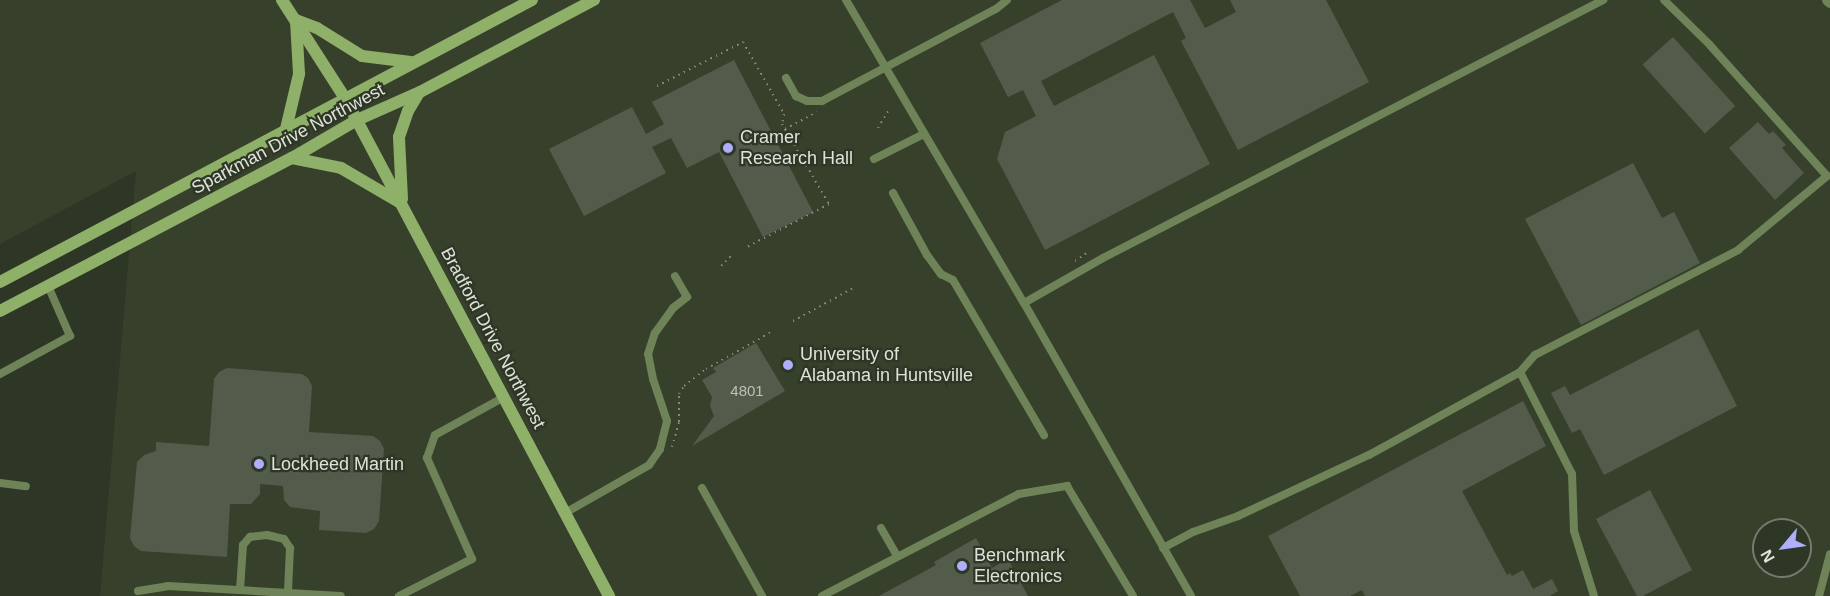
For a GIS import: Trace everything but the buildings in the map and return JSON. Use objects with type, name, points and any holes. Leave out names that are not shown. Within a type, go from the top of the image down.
[{"type":"main road","name":"Bradford Drive Northwest","points":[[282,0],[345,98],[609,596]]},
{"type":"main road","name":"Sparkman Drive Northwest","points":[[0,282],[411,62],[532,0]]},
{"type":"main road","name":"Sparkman Drive Northwest","points":[[0,310],[292,158],[357,120],[420,92],[594,0]]},
{"type":"main road","points":[[286,129],[299,75],[296,20],[317,28],[362,56],[411,62]]},
{"type":"main road","points":[[402,203],[399,137],[408,111],[420,92]]},
{"type":"main road","points":[[292,158],[341,168],[402,203]]},
{"type":"lane","points":[[846,0],[1024,303],[1191,596]]},
{"type":"lane","points":[[786,78],[796,96],[807,101],[822,101],[996,9],[1007,0]]},
{"type":"lane","points":[[1024,303],[1103,258],[1604,0]]},
{"type":"lane","points":[[1163,548],[1193,532],[1238,516],[1369,455],[1520,372],[1535,355],[1738,250],[1827,176],[1710,45],[1664,0]]},
{"type":"lane","points":[[874,159],[924,134]]},
{"type":"lane","points":[[893,193],[927,255],[941,274],[953,280],[1044,435]]},
{"type":"lane","points":[[565,513],[649,465],[660,449],[667,421],[653,379],[648,354],[655,333],[673,308],[687,297],[675,276]]},
{"type":"lane","points":[[0,374],[70,336],[48,286]]},
{"type":"lane","points":[[1520,372],[1572,474],[1574,531],[1594,596]]},
{"type":"lane","points":[[399,596],[472,559],[427,458],[435,435],[504,398]]},
{"type":"lane","points":[[0,483],[26,486]]},
{"type":"lane","points":[[822,596],[897,555],[1019,494],[1067,486],[1133,596]]},
{"type":"lane","points":[[702,488],[762,596]]},
{"type":"lane","points":[[881,528],[897,555]]},
{"type":"lane","points":[[240,590],[243,545],[250,537],[267,535],[284,538],[290,548],[288,591]]},
{"type":"lane","points":[[1819,596],[1830,554]]},
{"type":"lane","points":[[138,591],[168,586],[288,591],[341,596]]},
{"type":"path","points":[[657,86],[743,42],[784,114],[782,124],[829,204],[745,248]]},
{"type":"path","points":[[878,128],[890,108]]},
{"type":"path","points":[[785,129],[817,112]]},
{"type":"path","points":[[1074,261],[1088,253]]},
{"type":"path","points":[[721,266],[731,256]]},
{"type":"path","points":[[793,321],[855,287]]},
{"type":"path","points":[[670,453],[678,428],[679,394],[684,386],[706,369],[773,331]]},
{"type":"shaded area","points":[[0,0],[1830,0],[1830,596],[100,596],[136,171],[0,244]]},
{"type":"place","name":"Cramer Research Hall","points":[[728,148]]},
{"type":"place","name":"University of Alabama in Huntsville","points":[[788,365]]},
{"type":"place","name":"Lockheed Martin","points":[[259,464]]},
{"type":"place","name":"Benchmark Electronics","points":[[962,566]]}]
